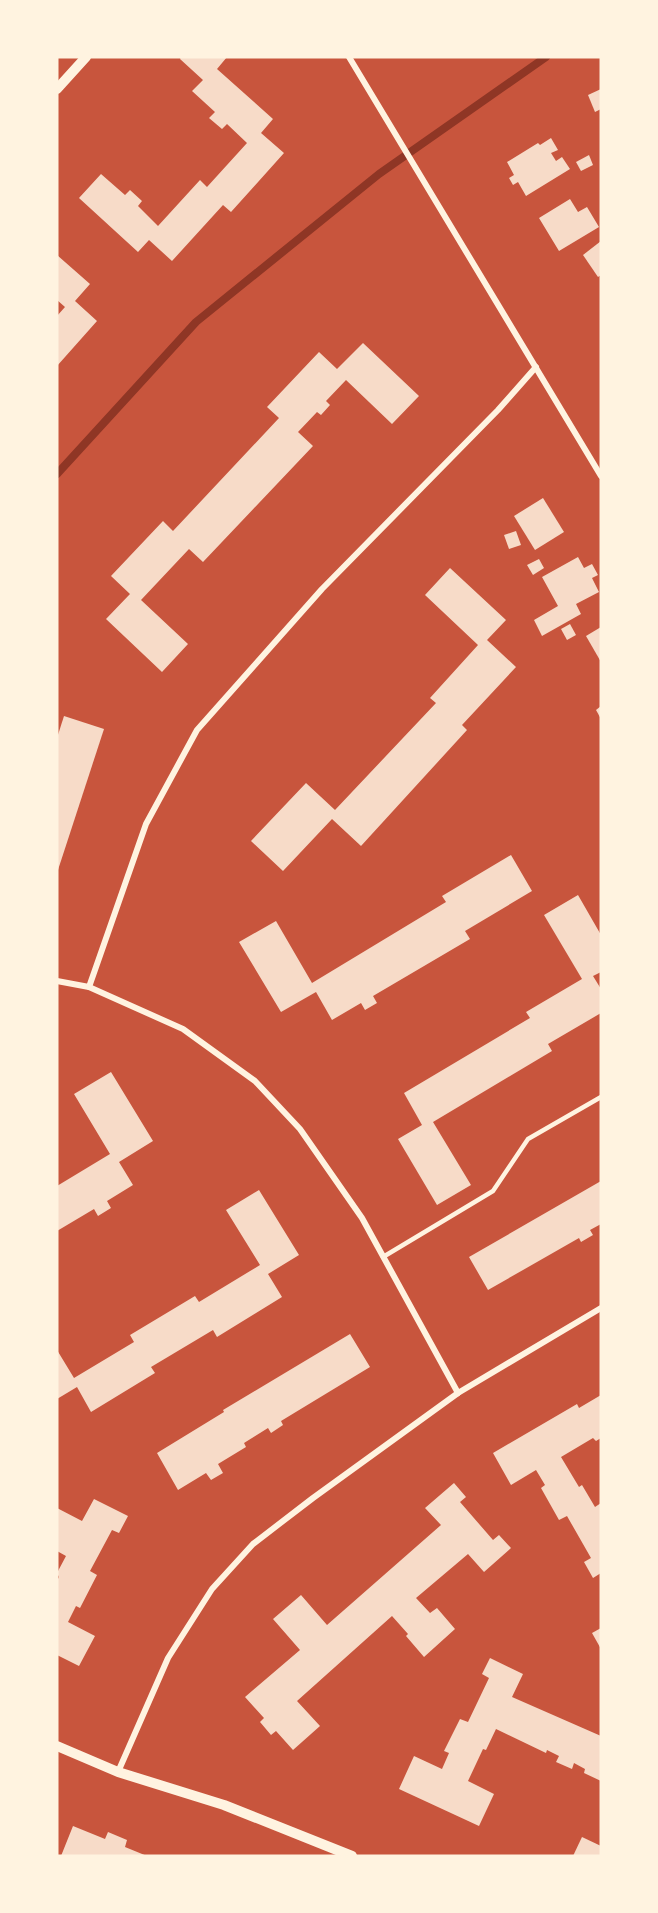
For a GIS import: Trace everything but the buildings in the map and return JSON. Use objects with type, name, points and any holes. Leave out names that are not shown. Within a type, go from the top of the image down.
[{"type":"street","points":[[57,89],[86,57]]},
{"type":"street","points":[[349,57],[601,476]]},
{"type":"street","points":[[89,987],[146,824],[197,730],[322,589],[498,410],[537,367]]},
{"type":"street","points":[[57,981],[89,987],[183,1029],[255,1082],[300,1129],[362,1218],[458,1393]]},
{"type":"street","points":[[118,1772],[168,1658],[212,1589],[253,1544],[458,1393],[601,1308]]},
{"type":"street","points":[[57,1746],[118,1772],[224,1805],[352,1856]]},
{"type":"lane","points":[[383,1257],[493,1191],[528,1138],[601,1097]]},
{"type":"waterway","points":[[57,474],[196,322],[379,174],[546,57]]}]
